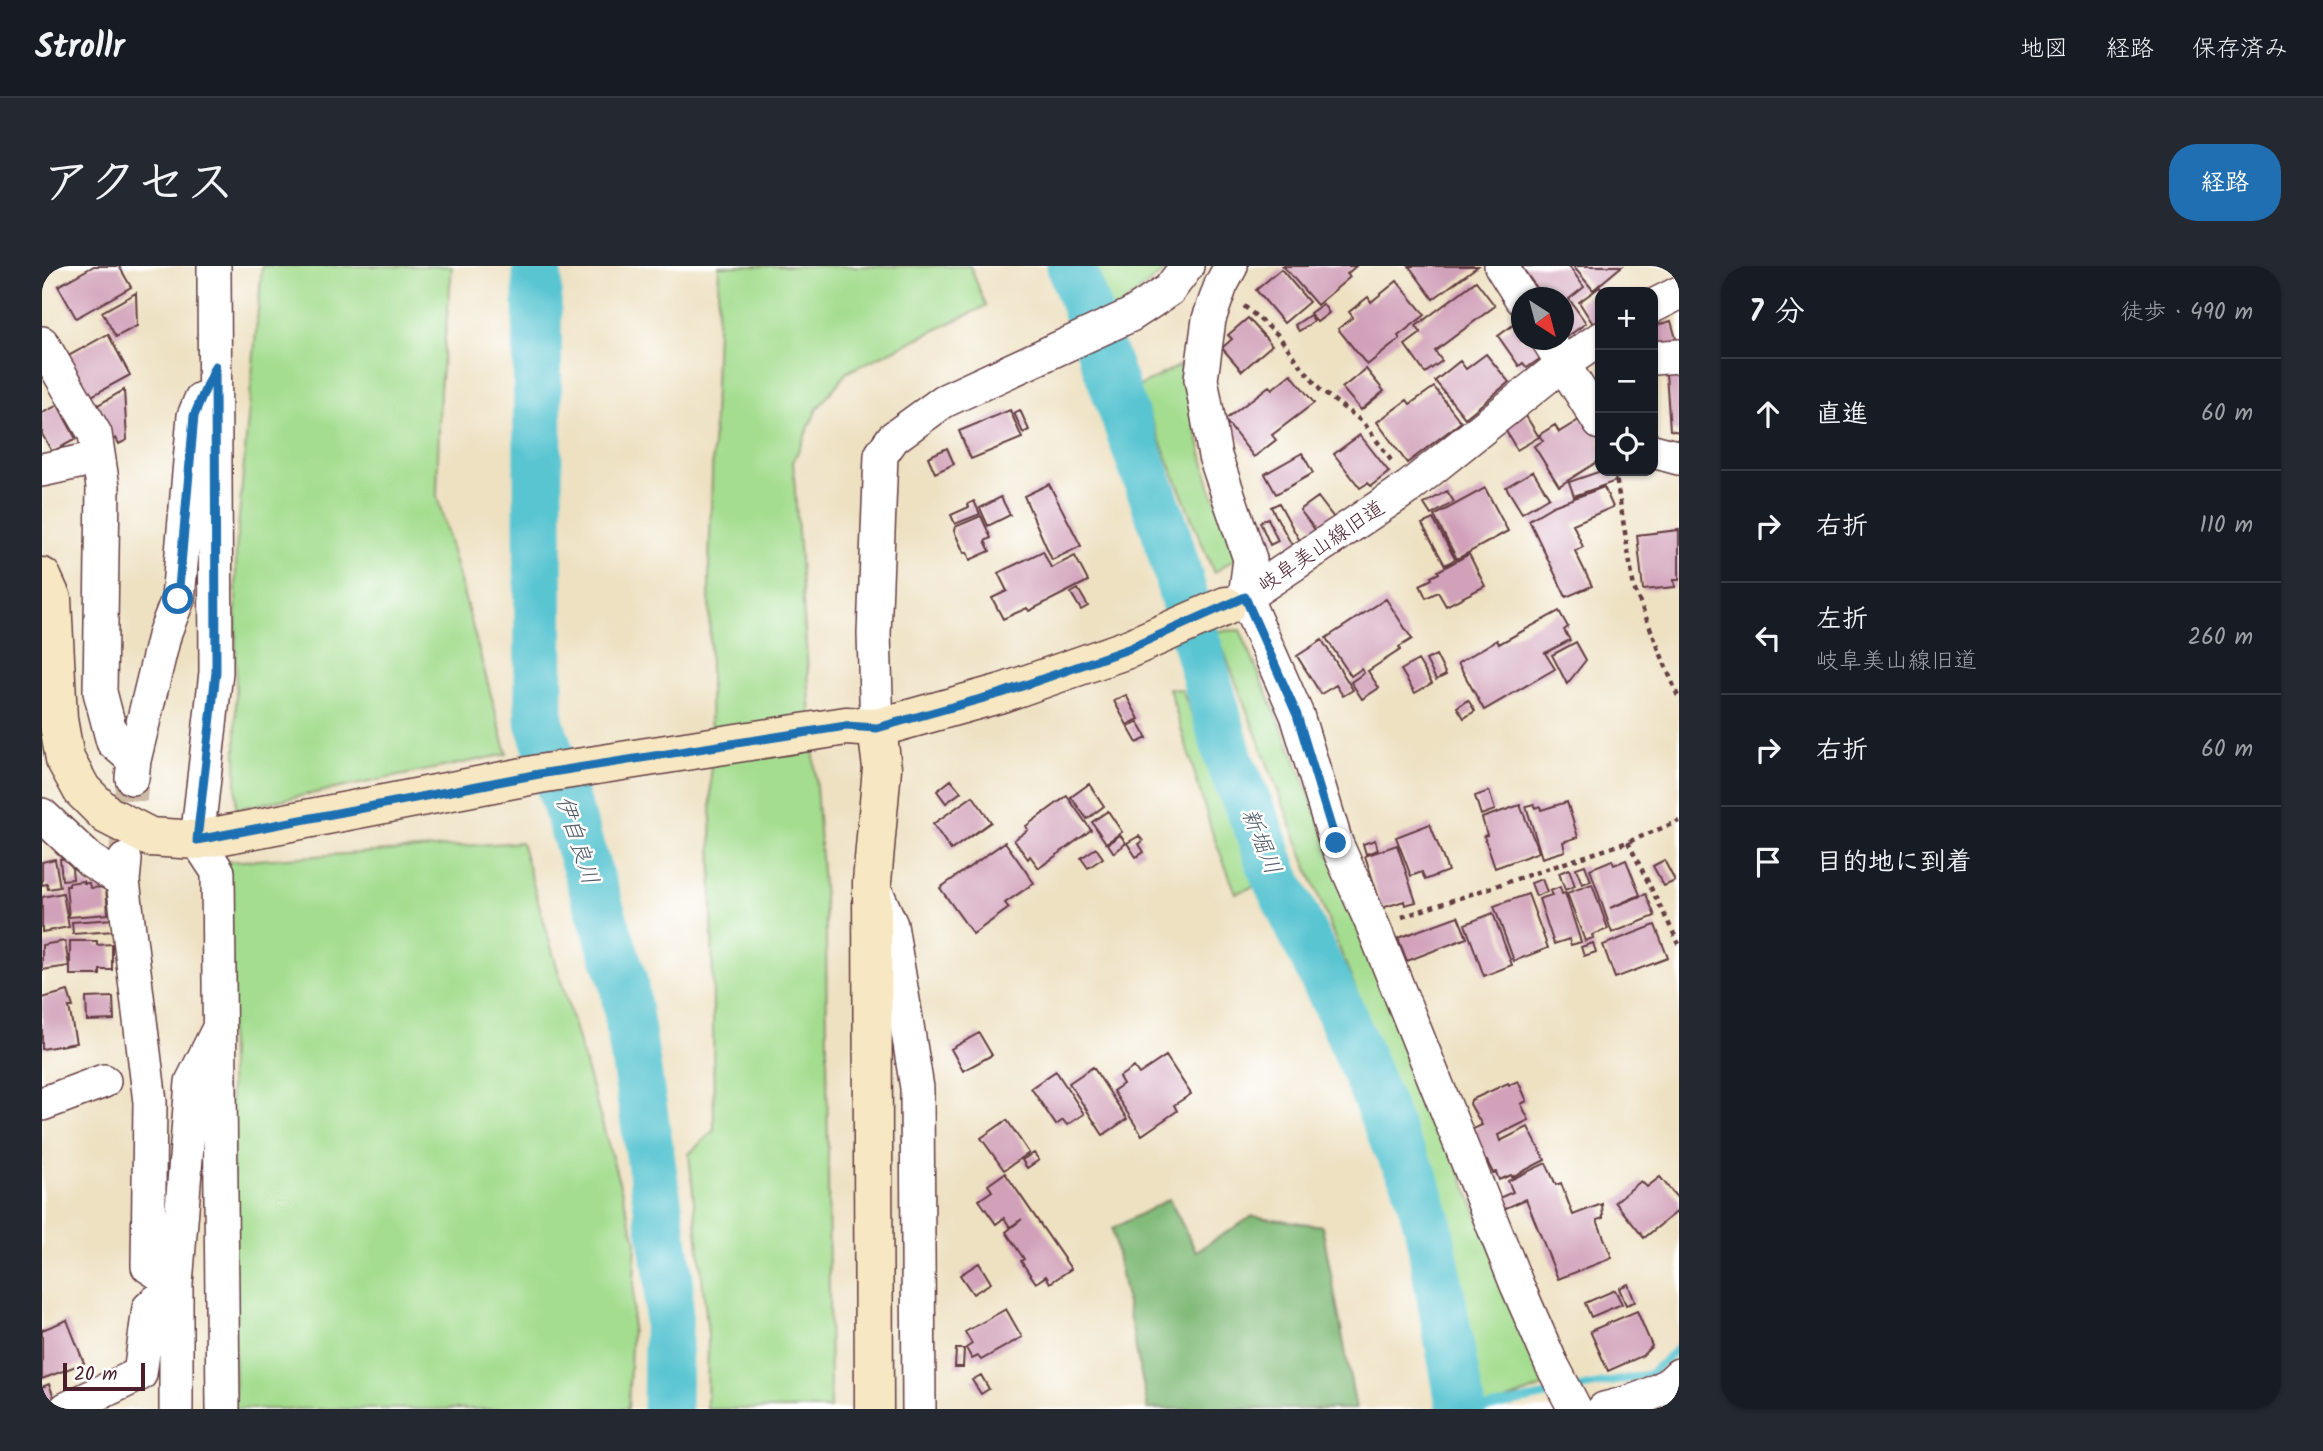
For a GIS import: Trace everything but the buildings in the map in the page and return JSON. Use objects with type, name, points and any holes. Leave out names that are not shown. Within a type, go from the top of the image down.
[{"type":"street","points":[[214,266],[216,672],[197,840],[218,872],[223,1409]]},
{"type":"street","points":[[1502,266],[1514,287]]},
{"type":"street","points":[[1226,276],[1209,319],[1200,379],[1215,456],[1250,559],[1236,601],[1297,715],[1336,843],[1373,926],[1517,1285],[1551,1363],[1576,1409]]},
{"type":"street","points":[[874,1409],[872,883],[882,768],[862,727],[874,634],[881,455],[893,438],[944,401],[1131,315],[1178,278],[1209,319]]},
{"type":"street","points":[[1658,304],[1679,293]]},
{"type":"street","name":"岐阜美山線旧道","points":[[42,577],[52,599],[58,719],[65,759],[82,790],[107,815],[150,837],[197,840],[539,774],[862,727],[1002,693],[1128,649],[1236,601],[1409,487],[1555,352],[1595,340]]},
{"type":"street","points":[[42,343],[95,434],[103,487],[100,692],[113,742],[133,770],[165,632],[178,599],[194,416],[215,366]]},
{"type":"street","points":[[1555,352],[1595,360]]},
{"type":"street","points":[[1555,352],[1595,415]]},
{"type":"street","points":[[1658,358],[1679,356]]},
{"type":"street","points":[[1658,452],[1679,458]]},
{"type":"street","points":[[42,470],[97,458]]},
{"type":"street","points":[[42,815],[90,860],[124,870],[150,1102],[148,1266],[176,1284]]},
{"type":"street","points":[[872,883],[891,925],[917,1088],[919,1409]]},
{"type":"street","points":[[176,1409],[176,1284],[192,1082],[220,1025]]},
{"type":"street","points":[[42,1104],[104,1081]]},
{"type":"street","points":[[66,1409],[140,1374],[149,1308],[176,1284]]},
{"type":"street","points":[[1604,1409],[1650,1393],[1672,1383],[1679,1375]]},
{"type":"path","points":[[1226,276],[1320,390],[1364,423],[1409,487]]},
{"type":"path","points":[[1616,476],[1634,588],[1679,699]]},
{"type":"path","points":[[1373,926],[1628,842],[1679,821]]},
{"type":"path","points":[[1628,842],[1679,944]]},
{"type":"green space","points":[[262,266],[452,266],[440,389],[437,496],[507,754],[236,809],[236,550]]},
{"type":"green space","points":[[719,266],[970,266],[986,306],[847,372],[817,409],[793,462],[826,928],[830,1409],[707,1409],[708,1334],[689,1154],[714,1130],[709,565]]},
{"type":"green space","points":[[1088,266],[1170,266],[1111,315]]},
{"type":"green space","points":[[1180,365],[1210,486],[1237,557],[1214,573],[1138,387]]},
{"type":"green space","points":[[1240,630],[1291,749],[1546,1386],[1486,1408],[1472,1391],[1448,1216],[1333,933],[1216,631]]},
{"type":"green space","points":[[1169,688],[1182,690],[1259,885],[1236,893],[1212,832]]},
{"type":"green space","points":[[521,842],[636,1241],[628,1409],[235,1409],[227,862]]},
{"type":"green space","points":[[1169,1199],[1196,1251],[1253,1216],[1322,1226],[1356,1409],[1148,1409],[1112,1229]]},
{"type":"waterway","name":"伊自良川","points":[[537,266],[539,721],[623,980],[669,1278],[667,1409]]},
{"type":"waterway","name":"新堀川","points":[[1071,266],[1165,529],[1230,763],[1257,825],[1275,876],[1341,1013],[1396,1145],[1415,1179],[1428,1225],[1461,1409]]},
{"type":"waterway","points":[[1575,1389],[1650,1374],[1679,1347]]},
{"type":"waterway","points":[[1483,1409],[1559,1393]]},
{"type":"tunnel","points":[[126,850],[132,781]]},
{"type":"route","points":[[178,599],[194,416],[215,366],[216,672],[197,840],[539,774],[846,726],[877,728],[1002,693],[1128,649],[1245,597],[1297,715],[1336,843]]}]
